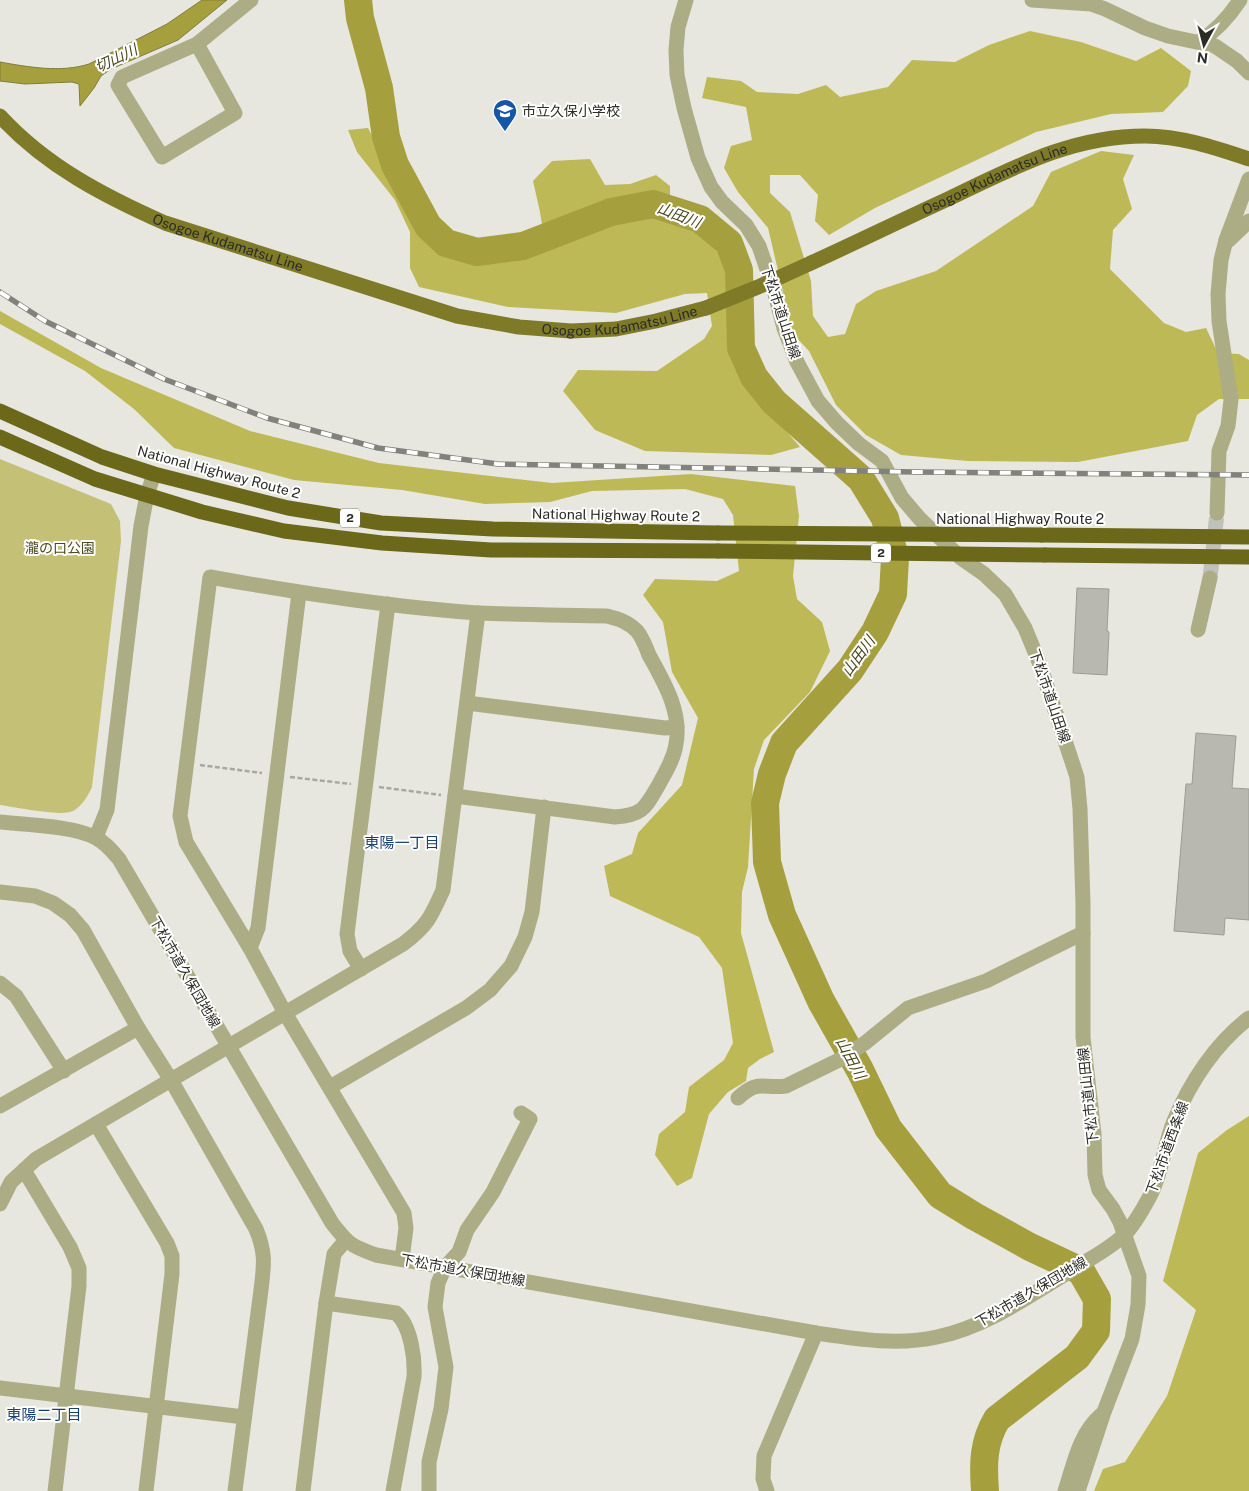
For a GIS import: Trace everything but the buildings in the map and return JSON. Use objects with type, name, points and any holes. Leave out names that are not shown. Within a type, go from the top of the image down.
[{"type":"highway","name":"National Highway Route 2","points":[[0,411],[102,457],[154,474],[288,508],[381,523],[492,529],[718,533],[1249,537]]},
{"type":"highway","name":"2","points":[[0,437],[96,479],[202,512],[284,531],[382,543],[491,550],[1249,557]]},
{"type":"main road","name":"Osogoe Kudamatsu Line","points":[[0,116],[37,150],[65,172],[120,204],[175,226],[457,316],[519,327],[571,331],[616,329],[706,308],[811,263],[1003,173],[1058,150],[1101,139],[1146,136],[1182,140],[1217,148],[1249,159]]},
{"type":"street","points":[[197,44],[234,112],[162,157],[118,85],[122,77],[197,44],[252,0]]},
{"type":"street","name":"下松市道山田線","points":[[686,0],[678,27],[676,50],[677,75],[698,158],[711,187],[722,202],[746,226],[760,246],[784,328],[797,362],[818,401],[859,444],[882,461],[902,498],[920,519],[961,558],[984,574],[1005,594],[1025,628],[1077,777],[1080,809],[1083,933],[1083,1037],[1094,1134],[1095,1175],[1099,1190],[1114,1209],[1139,1276],[1138,1305],[1132,1339],[1104,1412],[1078,1491]]},
{"type":"street","points":[[1032,0],[1091,4],[1153,31],[1219,48],[1249,73]]},
{"type":"street","points":[[1199,42],[1214,32],[1234,10],[1240,0]]},
{"type":"street","points":[[1217,513],[1219,451],[1228,426],[1231,400],[1219,321],[1218,294],[1221,260],[1226,240],[1249,178]]},
{"type":"street","points":[[1226,240],[1237,234],[1249,221]]},
{"type":"street","points":[[96,837],[107,810],[141,526],[147,495],[154,474]]},
{"type":"street","points":[[402,1259],[406,1228],[404,1212],[285,1013],[250,948],[186,842],[180,816],[210,577],[299,593],[478,613],[607,616],[625,621],[638,632],[668,692],[677,727],[676,744],[670,763],[646,806],[632,816],[616,817],[455,796]]},
{"type":"street","points":[[1198,630],[1210,578]]},
{"type":"street","points":[[250,948],[258,928],[299,593]]},
{"type":"street","points":[[361,969],[350,951],[347,934],[388,604]]},
{"type":"street","points":[[0,1204],[11,1182],[36,1159],[361,969],[418,933],[432,915],[443,890],[478,613]]},
{"type":"street","points":[[466,703],[665,728],[677,727]]},
{"type":"street","points":[[330,1087],[466,1008],[490,990],[511,966],[525,937],[532,912],[544,807]]},
{"type":"street","name":"下松市道久保団地線","points":[[0,822],[73,830],[96,837],[119,859],[332,1223],[345,1241],[376,1255],[816,1333],[855,1339],[897,1342],[937,1337],[978,1324],[1024,1300],[1100,1253],[1125,1235]]},
{"type":"street","points":[[0,892],[35,896],[54,903],[70,914],[83,930],[256,1229],[262,1245],[264,1260],[235,1491]]},
{"type":"street","points":[[738,1098],[748,1088],[758,1085],[776,1088],[786,1086],[840,1060],[908,1008],[986,982],[1083,933]]},
{"type":"street","points":[[0,984],[16,996],[64,1071]]},
{"type":"street","name":"下松市道西条線","points":[[1125,1235],[1151,1194],[1174,1121],[1192,1084],[1212,1054],[1236,1028],[1249,1018]]},
{"type":"street","points":[[0,1106],[138,1028]]},
{"type":"street","points":[[429,1491],[428,1462],[441,1409],[446,1367],[435,1307],[438,1283],[445,1267],[459,1252],[467,1230],[493,1192],[530,1119],[521,1113]]},
{"type":"street","points":[[96,1124],[167,1243],[172,1256],[172,1274],[146,1491]]},
{"type":"street","points":[[24,1170],[70,1247],[79,1268],[56,1491]]},
{"type":"street","points":[[303,1491],[326,1303],[334,1254],[345,1241]]},
{"type":"street","points":[[326,1303],[396,1313],[403,1319],[414,1360],[414,1377],[393,1491]]},
{"type":"street","points":[[767,1491],[763,1479],[764,1456],[816,1333]]},
{"type":"street","points":[[0,1388],[244,1417]]},
{"type":"street","points":[[1064,1491],[1082,1439],[1091,1424],[1104,1412]]},
{"type":"path","points":[[186,763],[455,796]]},
{"type":"green space","name":"瀧の口公園","points":[[0,459],[111,504],[120,521],[121,541],[92,787],[87,797],[79,806],[67,813],[0,805]]},
{"type":"shaded area","points":[[1030,31],[1081,42],[1136,61],[1161,48],[1191,71],[1188,86],[1163,112],[1111,114],[1036,132],[875,208],[829,235],[815,221],[818,195],[800,175],[770,175],[770,193],[790,212],[811,281],[813,316],[828,337],[845,334],[856,304],[876,291],[936,271],[1033,206],[1051,172],[1101,151],[1134,155],[1123,179],[1132,209],[1113,230],[1110,269],[1164,323],[1186,332],[1206,328],[1218,353],[1239,354],[1249,360],[1249,399],[1219,399],[1197,415],[1188,441],[1078,462],[968,461],[901,455],[866,435],[836,405],[809,351],[793,334],[768,228],[738,192],[724,168],[731,146],[752,140],[746,107],[702,98],[707,77],[741,81],[757,92],[798,94],[826,85],[840,97],[888,87],[912,60],[955,62],[989,45]]},
{"type":"shaded area","points":[[368,128],[422,227],[447,248],[487,254],[545,244],[533,181],[552,161],[590,159],[605,185],[630,184],[656,175],[670,186],[670,195],[677,216],[723,256],[732,282],[732,341],[738,375],[800,447],[771,455],[645,451],[595,430],[563,391],[578,370],[657,371],[704,339],[712,326],[707,293],[685,294],[616,313],[508,307],[419,287],[410,268],[410,232],[395,200],[357,152],[348,130]]},
{"type":"shaded area","points":[[0,311],[101,368],[250,431],[379,463],[552,483],[691,474],[795,486],[799,516],[793,576],[797,599],[822,622],[830,651],[810,692],[764,740],[754,769],[748,867],[742,892],[741,933],[774,1052],[748,1068],[746,1081],[728,1092],[709,1114],[692,1178],[677,1186],[655,1155],[659,1134],[685,1112],[689,1087],[724,1060],[733,1043],[722,968],[699,937],[610,896],[604,866],[632,854],[638,833],[682,785],[698,718],[672,672],[663,622],[643,595],[655,579],[717,581],[739,571],[733,515],[723,499],[685,489],[592,491],[550,502],[485,504],[402,490],[294,480],[174,448],[134,409],[85,371],[0,324]]},
{"type":"shaded area","points":[[1249,1116],[1249,1491],[1094,1491],[1103,1469],[1125,1462],[1167,1396],[1196,1310],[1163,1281],[1198,1153],[1227,1130]]},
{"type":"water","name":"切山川","points":[[202,0],[227,0],[178,40],[111,69],[101,76],[80,106],[79,84],[72,82],[25,84],[0,81],[0,62],[56,69],[89,64],[167,24]]},
{"type":"waterway","name":"山田川","points":[[358,0],[360,18],[379,88],[386,137],[395,165],[428,226],[446,243],[477,252],[523,246],[611,212],[653,204],[700,219],[729,243],[739,270],[741,348],[754,377],[774,402],[861,479],[885,518],[895,558],[893,594],[875,632],[850,670],[784,743],[772,774],[765,803],[767,862],[782,915],[821,1001],[860,1070],[888,1128],[940,1195],[1030,1247],[1081,1271],[1097,1299],[1096,1331],[1077,1357],[997,1419],[989,1436],[985,1454],[985,1491]]},
{"type":"tunnel","points":[[1210,578],[1217,513]]},
{"type":"railway","points":[[0,292],[45,321],[164,379],[267,418],[378,448],[498,464],[915,472],[1249,475]]},
{"type":"place","name":"市立久保小学校","points":[[505,132]]},
{"type":"district","name":"東陽一丁目","points":[[402,842]]},
{"type":"district","name":"東陽二丁目","points":[[44,1414]]}]
